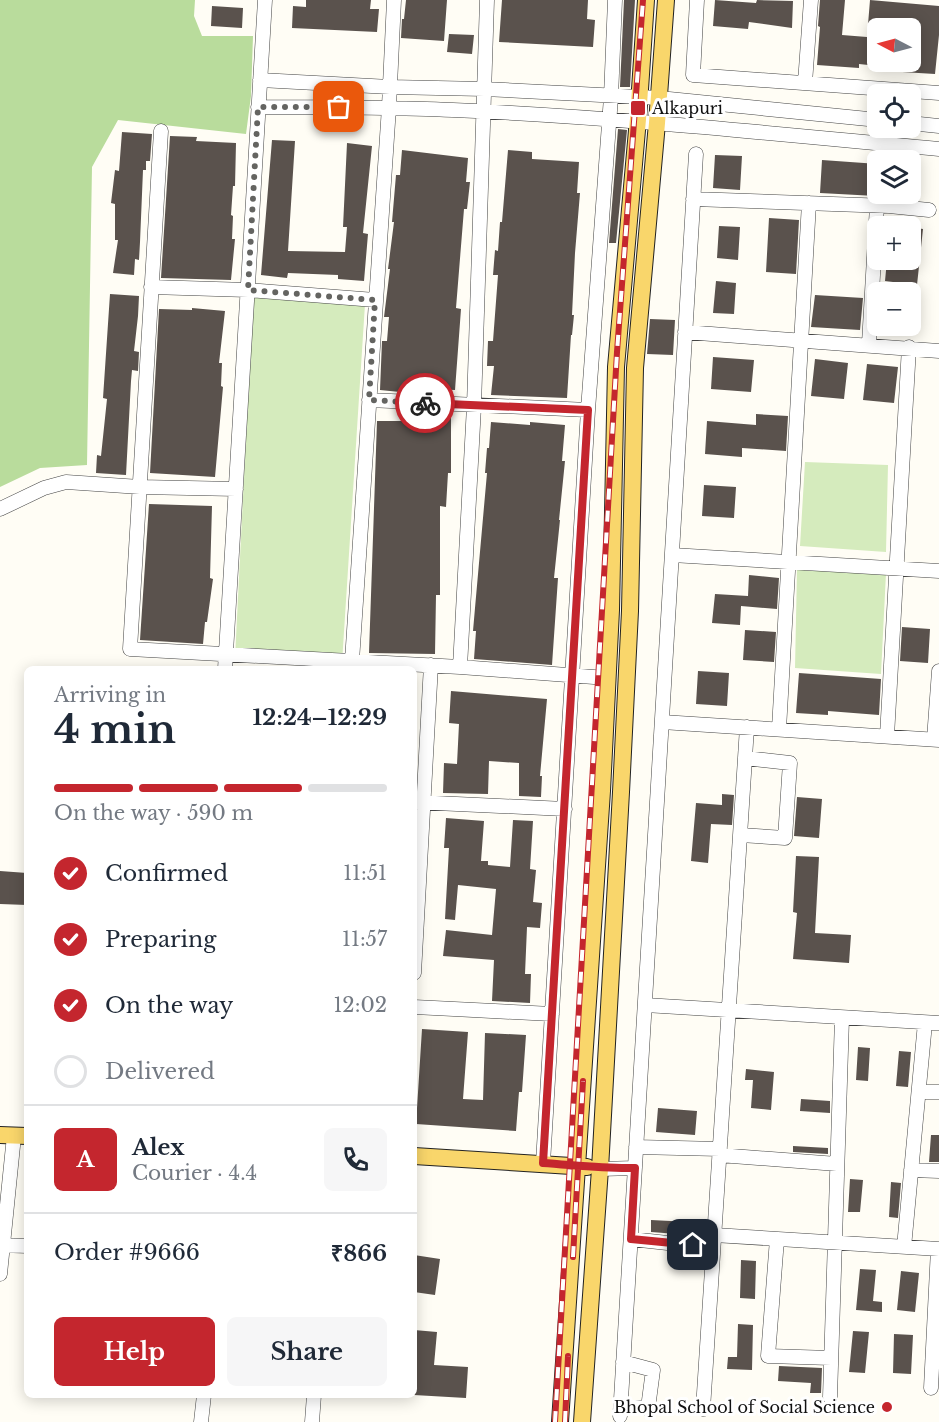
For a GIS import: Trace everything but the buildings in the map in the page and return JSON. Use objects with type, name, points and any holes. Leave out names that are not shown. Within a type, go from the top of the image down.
[{"type":"main road","points":[[560,1422],[607,678],[616,367],[640,98],[646,0]]},
{"type":"main road","points":[[582,1422],[600,1169],[630,611],[635,368],[666,0]]},
{"type":"main road","points":[[417,1156],[577,1165],[600,1169]]},
{"type":"street","points":[[225,666],[265,0]]},
{"type":"street","points":[[352,661],[394,0]]},
{"type":"street","points":[[460,667],[474,406],[487,0]]},
{"type":"street","points":[[543,1163],[588,410],[611,97],[615,0]]},
{"type":"street","points":[[697,0],[693,75],[939,93]]},
{"type":"street","points":[[805,83],[811,0]]},
{"type":"street","points":[[260,80],[659,98],[867,119]]},
{"type":"street","points":[[258,107],[389,107],[484,112],[657,123],[939,149]]},
{"type":"street","points":[[921,124],[939,126]]},
{"type":"street","points":[[161,131],[130,649],[431,665],[607,678]]},
{"type":"street","points":[[623,1362],[653,1370],[648,1408],[620,1411],[696,154]]},
{"type":"street","points":[[693,199],[929,210]]},
{"type":"street","points":[[779,729],[809,203]]},
{"type":"street","points":[[869,344],[877,206]]},
{"type":"street","points":[[152,287],[248,290],[375,300]]},
{"type":"street","points":[[685,332],[939,351]]},
{"type":"street","points":[[887,736],[909,347]]},
{"type":"street","points":[[369,400],[588,410]]},
{"type":"street","points":[[0,509],[44,488],[66,482],[140,487],[236,489]]},
{"type":"street","points":[[672,555],[939,571]]},
{"type":"street","points":[[417,872],[419,802],[431,665]]},
{"type":"street","points":[[662,722],[936,740],[939,679]]},
{"type":"street","points":[[703,1409],[747,727]]},
{"type":"street","points":[[740,836],[785,838],[790,763],[745,758]]},
{"type":"street","points":[[419,802],[565,809]]},
{"type":"street","points":[[645,1005],[932,1023],[919,1092],[904,1247]]},
{"type":"street","points":[[417,1007],[552,1014]]},
{"type":"street","points":[[830,1396],[842,1017]]},
{"type":"street","points":[[919,1092],[939,1092]]},
{"type":"street","points":[[0,1274],[1,1245],[14,1136]]},
{"type":"street","points":[[636,1147],[720,1152],[837,1164]]},
{"type":"street","points":[[600,1169],[635,1168]]},
{"type":"street","points":[[911,1170],[939,1171]]},
{"type":"street","points":[[631,1239],[714,1241],[777,1239],[938,1249],[931,1388]]},
{"type":"street","points":[[777,1239],[768,1356],[831,1358]]},
{"type":"street","points":[[1,1245],[24,1246]]},
{"type":"street","points":[[201,1422],[204,1398]]},
{"type":"street","points":[[312,1422],[314,1398]]},
{"type":"green space","points":[[0,0],[195,0],[194,16],[202,36],[253,36],[251,96],[246,134],[118,120],[92,167],[87,465],[40,468],[0,487]]},
{"type":"green space","points":[[253,296],[365,304],[342,663],[235,658]]},
{"type":"green space","points":[[805,462],[888,465],[886,552],[800,546]]},
{"type":"green space","points":[[797,570],[886,573],[881,674],[795,668]]},
{"type":"railway","points":[[555,1422],[617,352],[643,0]]},
{"type":"railway","points":[[573,1257],[583,1081]]},
{"type":"railway","points":[[565,1422],[568,1356]]},
{"type":"way so far","points":[[339,107],[258,107],[248,290],[375,300],[369,400],[425,403]]},
{"type":"place","name":"Alkapuri","points":[[638,108]]},
{"type":"place","name":"Bhopal School of Social Science","points":[[887,1407]]},
{"type":"route","points":[[425,403],[588,410],[543,1163],[600,1169],[635,1168],[631,1239],[693,1245]]}]
